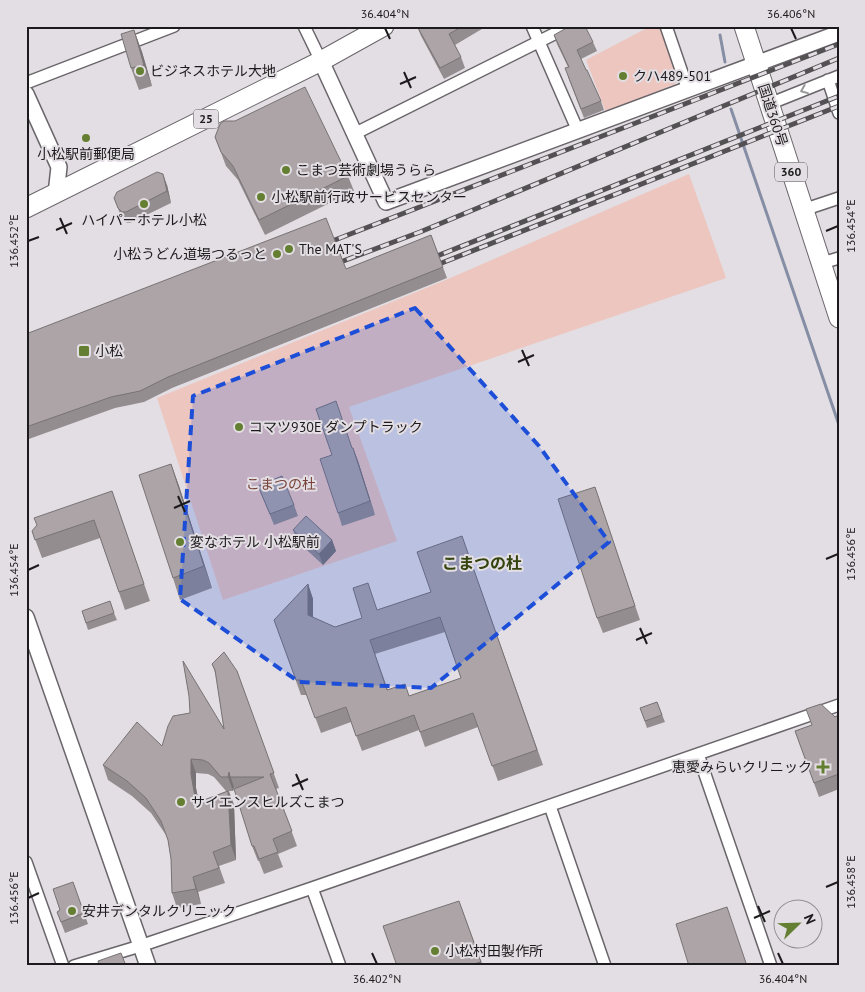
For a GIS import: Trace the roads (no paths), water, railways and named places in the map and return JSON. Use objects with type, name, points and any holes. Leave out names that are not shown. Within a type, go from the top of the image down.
[{"type":"main road","name":"25","points":[[26,208],[321,61],[384,26]]},
{"type":"main road","name":"国道360号","points":[[744,26],[803,210],[830,260],[839,318]]},
{"type":"street","points":[[26,82],[174,26]]},
{"type":"street","points":[[304,26],[386,202],[839,33]]},
{"type":"street","points":[[532,26],[578,131]]},
{"type":"street","points":[[354,134],[570,26]]},
{"type":"street","points":[[666,26],[688,90]]},
{"type":"street","points":[[769,104],[833,78],[839,113]]},
{"type":"street","points":[[26,94],[59,167],[56,194]]},
{"type":"street","points":[[803,210],[839,198]]},
{"type":"street","points":[[26,617],[148,966]]},
{"type":"street","points":[[74,966],[140,946],[312,888],[839,705]]},
{"type":"street","points":[[698,754],[770,966]]},
{"type":"street","points":[[550,806],[605,966]]},
{"type":"street","points":[[26,862],[63,966]]},
{"type":"street","points":[[312,888],[340,966]]},
{"type":"waterway","points":[[720,35],[725,62]]},
{"type":"waterway","points":[[731,109],[839,425]]},
{"type":"railway","points":[[322,245],[839,44]]},
{"type":"railway","points":[[330,266],[420,232],[839,58]]},
{"type":"railway","points":[[427,260],[839,96]]},
{"type":"railway","points":[[429,268],[839,106]]},
{"type":"place","name":"ビジネスホテル大地","points":[[140,71]]},
{"type":"place","name":"クハ489-501","points":[[623,76]]},
{"type":"place","name":"小松駅前郵便局","points":[[86,138]]},
{"type":"place","name":"こまつ芸術劇場うらら","points":[[286,170]]},
{"type":"place","name":"小松駅前行政サービスセンター","points":[[261,197]]},
{"type":"place","name":"ハイパーホテル小松","points":[[144,204]]},
{"type":"place","name":"The MAT'S","points":[[289,249]]},
{"type":"place","name":"小松うどん道場つるっと","points":[[277,254]]},
{"type":"place","name":"小松","points":[[84,351]]},
{"type":"place","name":"コマツ930E ダンプトラック","points":[[239,427]]},
{"type":"place","name":"変なホテル 小松駅前","points":[[180,542]]},
{"type":"place","name":"恵愛みらいクリニック","points":[[823,767]]},
{"type":"place","name":"サイエンスヒルズこまつ","points":[[181,802]]},
{"type":"place","name":"安井デンタルクリニック","points":[[72,911]]},
{"type":"place","name":"小松村田製作所","points":[[435,951]]},
{"type":"district","name":"こまつの杜","points":[[482,563]]}]
